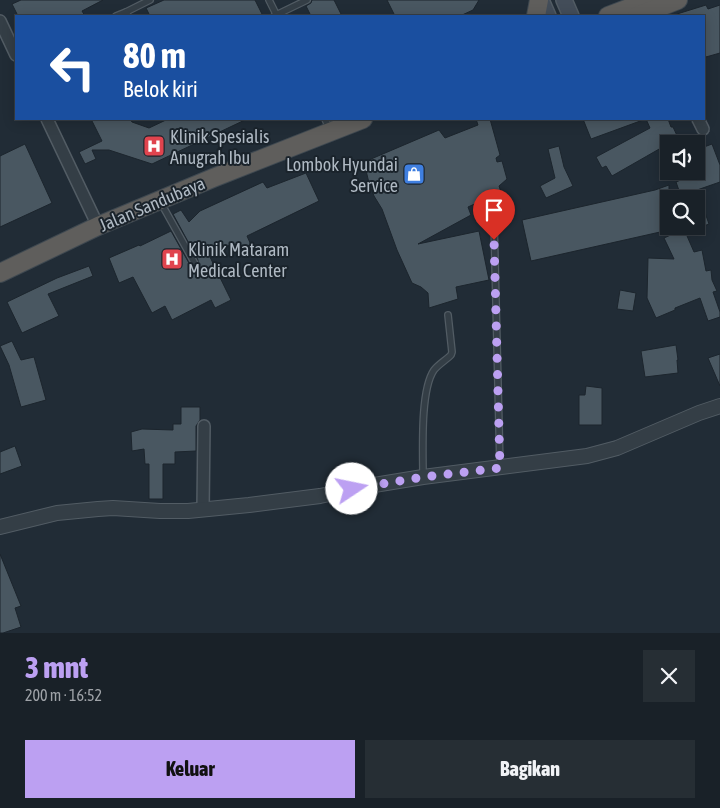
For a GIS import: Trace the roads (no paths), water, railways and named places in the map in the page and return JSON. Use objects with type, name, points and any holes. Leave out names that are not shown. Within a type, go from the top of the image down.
[{"type":"highway","points":[[536,15],[540,0]]},
{"type":"highway","points":[[616,15],[648,11],[678,0]]},
{"type":"highway","name":"Jalan Sandubaya","points":[[0,273],[98,226],[213,178],[328,125],[357,120]]},
{"type":"main road","points":[[540,0],[548,15]]},
{"type":"main road","points":[[564,0],[571,15]]},
{"type":"street","points":[[0,21],[15,53]]},
{"type":"street","points":[[47,120],[98,226]]},
{"type":"street","points":[[0,526],[57,513],[98,509],[160,511],[249,505],[320,496],[423,477],[587,456],[616,448],[720,406]]},
{"type":"street","points":[[203,509],[204,426]]},
{"type":"lane","points":[[127,14],[150,0]]},
{"type":"lane","points":[[269,0],[276,15]]},
{"type":"lane","points":[[278,15],[308,0]]},
{"type":"lane","points":[[160,201],[194,262]]},
{"type":"lane","points":[[494,221],[500,468]]},
{"type":"lane","points":[[423,477],[424,413],[428,385],[434,371],[452,355],[448,315]]},
{"type":"place","name":"Klinik Spesialis Anugrah Ibu","points":[[154,146]]},
{"type":"place","name":"Lombok Hyundai Service","points":[[414,174]]},
{"type":"place","name":"Klinik Mataram Medical Center","points":[[172,259]]}]
